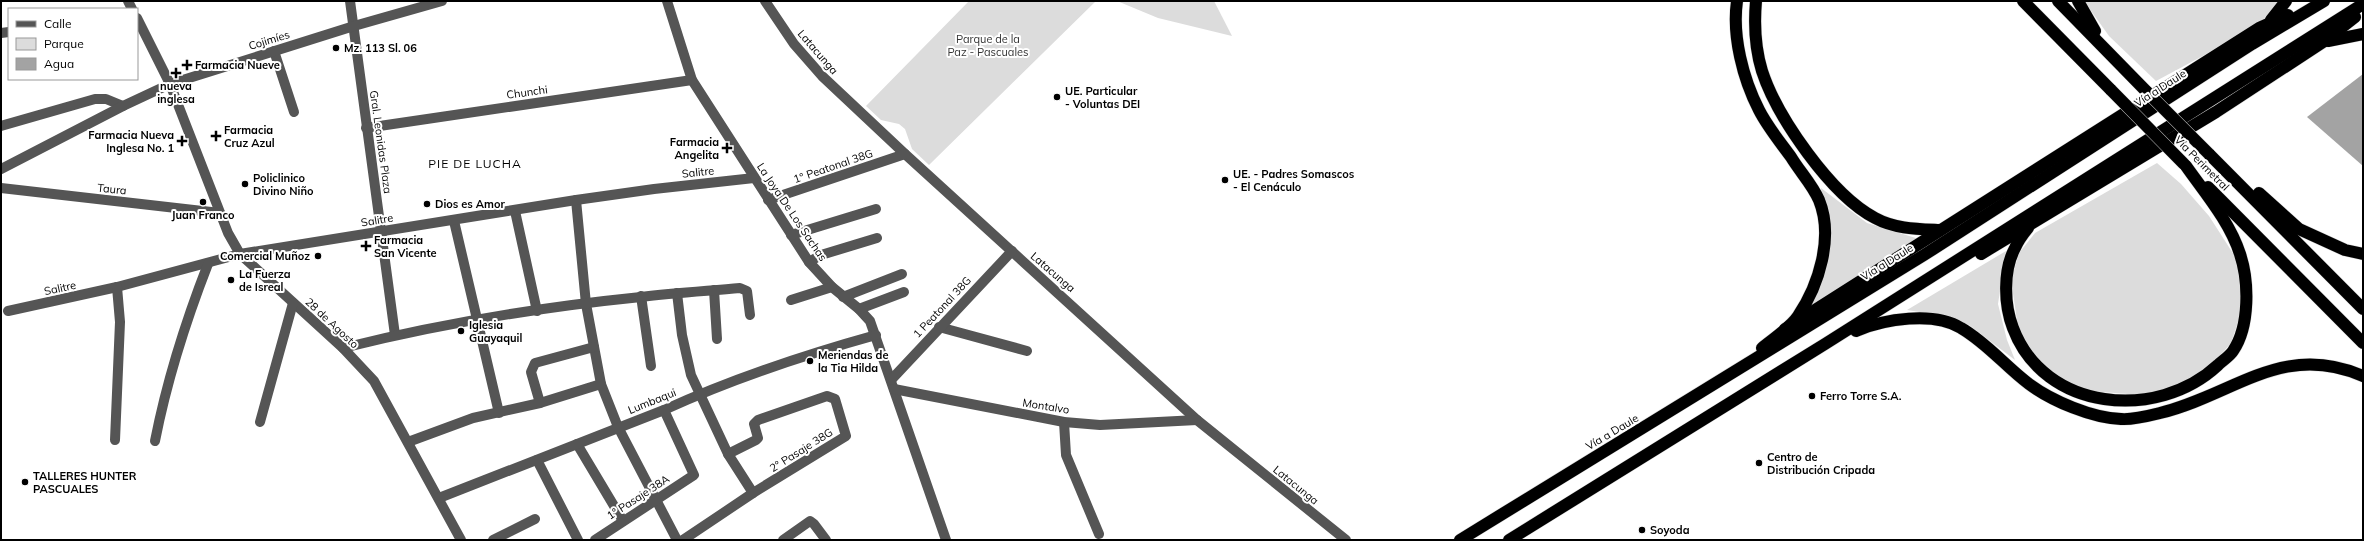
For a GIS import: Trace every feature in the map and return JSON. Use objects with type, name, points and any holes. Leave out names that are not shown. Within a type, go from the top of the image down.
[{"type":"highway","points":[[1723,380],[1798,317],[1821,265],[1824,222],[1819,201],[1808,180],[1759,110],[1745,75],[1738,39],[1736,11],[1737,1]]},
{"type":"highway","points":[[1756,1],[1756,48],[1771,94],[1805,149],[1834,187],[1850,203],[1876,219],[1902,228],[1940,230]]},
{"type":"highway","name":"Vía Perimetral","points":[[2022,1],[2363,343]]},
{"type":"highway","name":"Vía Perimetral","points":[[2058,1],[2363,309]]},
{"type":"highway","points":[[2078,1],[2104,46]]},
{"type":"highway","points":[[1785,329],[2259,28],[2275,17],[2286,1]]},
{"type":"highway","points":[[2259,28],[2318,1]]},
{"type":"highway","name":"Vía a Daule","points":[[1460,540],[1723,380],[1924,255],[2252,44],[2324,1]]},
{"type":"highway","points":[[1509,540],[1916,288],[2363,4]]},
{"type":"highway","points":[[1916,288],[2028,228],[2216,112],[2323,42],[2363,11]]},
{"type":"highway","points":[[2323,42],[2363,34]]},
{"type":"highway","points":[[2213,157],[2226,163],[2299,229],[2322,241],[2345,250],[2363,254]]},
{"type":"highway","points":[[2028,228],[2014,249],[2010,261],[2007,294],[2008,317],[2019,345],[2034,365],[2055,382],[2080,395],[2108,400],[2140,400],[2178,391],[2206,376],[2233,351],[2244,322],[2246,287],[2240,254],[2230,229],[2185,165]]},
{"type":"highway","points":[[1924,255],[1940,230]]},
{"type":"highway","points":[[1825,344],[1866,327],[1889,321],[1915,318],[1940,320],[1960,327],[1989,348],[2029,384],[2061,403],[2087,412],[2121,419],[2148,416],[2179,409],[2257,375],[2287,365],[2316,363],[2349,370],[2363,376]]},
{"type":"street","name":"Gral. Leonidas Plaza","points":[[350,1],[395,335]]},
{"type":"street","name":"Cojimíes","points":[[1,169],[123,106],[170,84],[354,26],[442,1]]},
{"type":"street","name":"La Joya De Los Sachas","points":[[667,1],[692,80],[754,178],[809,262],[832,287],[859,309],[870,321],[946,540]]},
{"type":"street","name":"Latacunga","points":[[765,1],[794,44],[822,76],[905,154],[1197,420],[1346,540]]},
{"type":"street","name":"28 de Agosto","points":[[138,23],[170,84],[220,213],[240,254],[343,348],[374,381],[461,540]]},
{"type":"street","points":[[274,51],[294,112]]},
{"type":"street","name":"Chunchi","points":[[366,128],[692,80]]},
{"type":"street","points":[[1,126],[95,99],[106,99],[123,106]]},
{"type":"street","name":"1° Peatonal 38G","points":[[768,200],[905,154]]},
{"type":"street","name":"Salitre","points":[[8,311],[117,287],[208,264],[240,254],[381,231],[454,221],[576,200],[754,178]]},
{"type":"street","name":"Taura","points":[[1,188],[220,213]]},
{"type":"street","points":[[576,200],[586,304],[601,384],[618,427],[654,500],[677,540]]},
{"type":"street","points":[[791,235],[876,209]]},
{"type":"street","points":[[515,211],[537,311]]},
{"type":"street","points":[[454,221],[498,413]]},
{"type":"street","points":[[809,262],[821,255],[877,238]]},
{"type":"street","name":"1 Peatonal 38G","points":[[893,385],[940,326],[1012,251]]},
{"type":"street","points":[[155,441],[166,387],[180,339],[208,264]]},
{"type":"street","points":[[843,296],[902,274]]},
{"type":"street","points":[[116,440],[120,322],[117,287]]},
{"type":"street","points":[[791,300],[832,287]]},
{"type":"street","points":[[343,348],[395,335],[537,311],[641,296],[714,290],[744,289],[749,297],[750,315]]},
{"type":"street","points":[[714,290],[717,339]]},
{"type":"street","points":[[859,309],[904,292]]},
{"type":"street","points":[[678,293],[682,335],[691,375],[728,454],[753,493]]},
{"type":"street","points":[[641,296],[651,366]]},
{"type":"street","points":[[260,422],[293,303]]},
{"type":"street","points":[[940,326],[1027,351]]},
{"type":"street","name":"Lumbaqui","points":[[439,498],[664,410],[699,394],[810,353],[876,335]]},
{"type":"street","points":[[540,403],[531,372],[535,363],[594,348]]},
{"type":"street","points":[[408,442],[473,418],[540,403],[601,384]]},
{"type":"street","name":"Montalvo","points":[[893,385],[1064,422],[1100,425],[1197,420]]},
{"type":"street","name":"2° Pasaje 38G","points":[[682,540],[753,493],[846,436],[835,399],[826,396],[758,420],[754,424],[758,438],[728,454]]},
{"type":"street","name":"1° Pasaje 38A","points":[[595,540],[622,520],[694,475],[664,410]]},
{"type":"street","points":[[1064,422],[1066,455],[1099,534]]},
{"type":"street","points":[[577,444],[622,520]]},
{"type":"street","points":[[537,460],[578,540]]},
{"type":"street","points":[[493,540],[535,519]]},
{"type":"street","points":[[786,539],[810,522],[814,524],[826,540]]},
{"type":"green space","name":"Parque de la Paz - Pascuales","points":[[969,1],[1096,1],[929,165],[912,149],[905,129],[899,124],[881,120],[866,106]]},
{"type":"green space","points":[[1117,1],[1214,1],[1232,36],[1158,18]]},
{"type":"green space","points":[[2084,1],[2280,1],[2260,23],[2242,35],[2156,81],[2109,36]]},
{"type":"green space","points":[[2157,163],[2181,184],[2209,216],[2236,258],[2242,284],[2241,313],[2231,343],[2212,365],[2183,385],[2141,395],[2089,391],[2067,383],[2047,370],[2029,350],[2018,327],[2011,280],[2019,253],[2035,233]]},
{"type":"green space","points":[[1821,188],[1867,223],[1919,239],[1803,314],[1828,256]]},
{"type":"green space","points":[[2006,251],[1998,304],[2007,340],[2015,360],[1969,325],[1938,315],[1907,310]]},
{"type":"water","points":[[2363,74],[2363,166],[2307,117]]},
{"type":"place","name":"Mz. 113 Sl. 06","points":[[336,48]]},
{"type":"place","name":"Farmacia Nueve","points":[[187,65]]},
{"type":"place","name":"nueva inglesa","points":[[176,73]]},
{"type":"place","name":"UE. Particular - Voluntas DEI","points":[[1057,97]]},
{"type":"place","name":"Farmacia Cruz Azul","points":[[216,136]]},
{"type":"place","name":"Farmacia Nueva Inglesa No. 1","points":[[182,141]]},
{"type":"place","name":"Farmacia Angelita","points":[[727,148]]},
{"type":"place","name":"UE. - Padres Somascos - El Cenáculo","points":[[1225,180]]},
{"type":"place","name":"Policlinico Divino Niño","points":[[245,184]]},
{"type":"place","name":"Juan Franco","points":[[203,202]]},
{"type":"place","name":"Dios es Amor","points":[[427,204]]},
{"type":"place","name":"Farmacia San Vicente","points":[[366,246]]},
{"type":"place","name":"Comercial Muñoz","points":[[318,256]]},
{"type":"place","name":"La Fuerza de Isreal","points":[[231,280]]},
{"type":"place","name":"Iglesia Guayaquil","points":[[461,331]]},
{"type":"place","name":"Meriendas de la Tia Hilda","points":[[810,361]]},
{"type":"place","name":"Ferro Torre S.A.","points":[[1812,396]]},
{"type":"place","name":"Centro de Distribución Cripada","points":[[1759,463]]},
{"type":"place","name":"TALLERES HUNTER PASCUALES","points":[[25,482]]},
{"type":"place","name":"Soyoda","points":[[1642,530]]},
{"type":"district","name":"PIE DE LUCHA","points":[[475,164]]}]
